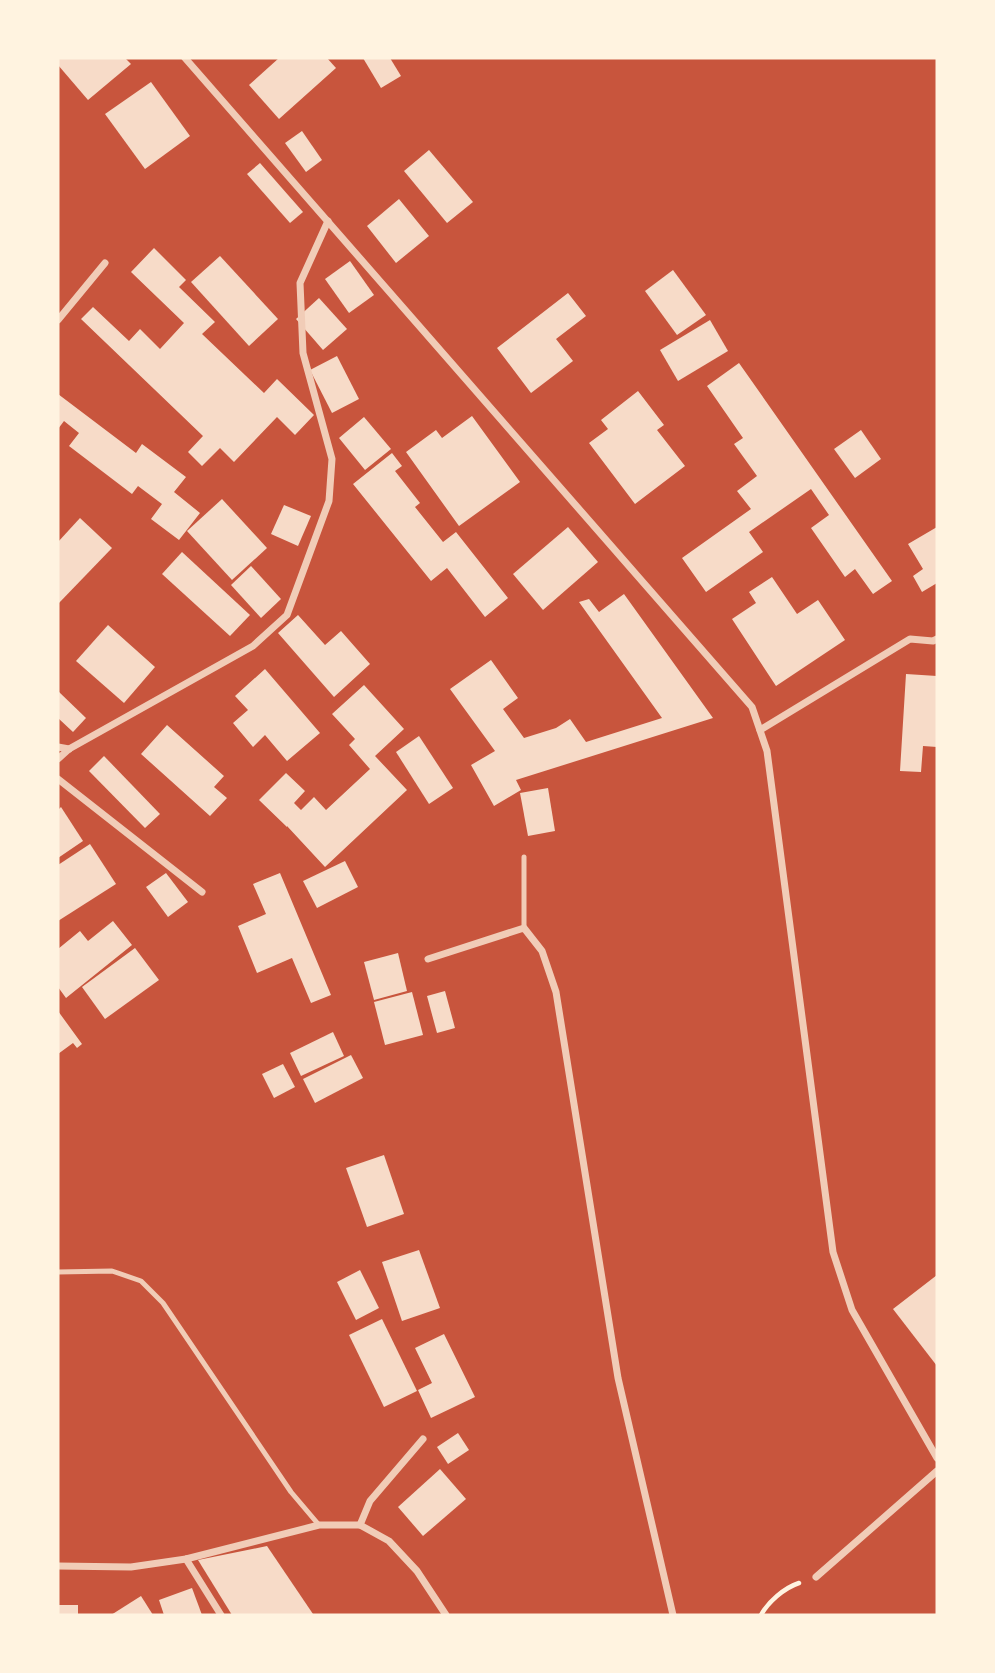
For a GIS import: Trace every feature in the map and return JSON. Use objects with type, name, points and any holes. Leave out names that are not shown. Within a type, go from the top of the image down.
[{"type":"street","points":[[185,58],[752,706],[767,751],[833,1252],[852,1310],[937,1458]]},
{"type":"street","points":[[58,759],[69,749],[253,646],[287,615],[330,501],[332,459],[303,353],[300,283],[328,221]]},
{"type":"street","points":[[58,320],[105,263]]},
{"type":"street","points":[[761,730],[911,639],[937,639]]},
{"type":"street","points":[[58,747],[69,749]]},
{"type":"street","points":[[58,779],[202,892]]},
{"type":"street","points":[[428,959],[524,928],[542,951],[555,992],[618,1378],[673,1615]]},
{"type":"street","points":[[360,1525],[370,1501],[423,1439]]},
{"type":"street","points":[[816,1577],[937,1471]]},
{"type":"street","points":[[58,1566],[131,1567],[186,1559],[319,1525],[360,1525],[389,1541],[417,1571],[446,1615]]},
{"type":"street","points":[[186,1559],[221,1615]]},
{"type":"lane","points":[[524,857],[524,928]]},
{"type":"lane","points":[[58,1272],[112,1271],[141,1282],[163,1303],[291,1492],[319,1525]]},
{"type":"path","points":[[761,1615],[765,1608],[792,1585],[816,1577]]},
{"type":"building","points":[[58,58],[125,58],[131,64],[88,100],[58,65]]},
{"type":"building","points":[[279,58],[327,58],[336,68],[279,119],[249,85]]},
{"type":"building","points":[[363,58],[390,58],[401,76],[381,88]]},
{"type":"building","points":[[151,82],[190,136],[145,169],[105,114]]},
{"type":"building","points":[[302,131],[322,160],[306,172],[285,143]]},
{"type":"building","points":[[429,150],[473,202],[447,223],[404,171]]},
{"type":"building","points":[[260,163],[303,212],[290,223],[247,174]]},
{"type":"building","points":[[399,199],[429,236],[396,263],[367,226]]},
{"type":"building","points":[[154,248],[186,280],[179,287],[215,322],[202,334],[264,393],[277,379],[314,415],[295,435],[277,417],[234,462],[220,448],[202,466],[188,452],[203,436],[81,319],[93,307],[129,341],[140,329],[160,349],[184,323],[131,272]]},
{"type":"building","points":[[220,256],[278,319],[249,346],[191,282]]},
{"type":"building","points":[[350,261],[374,295],[349,313],[325,279]]},
{"type":"building","points":[[673,270],[706,315],[677,335],[645,291]]},
{"type":"building","points":[[568,293],[586,316],[556,339],[573,361],[531,393],[497,348]]},
{"type":"building","points":[[319,298],[347,329],[323,350],[296,319]]},
{"type":"building","points":[[710,320],[728,351],[678,381],[660,350]]},
{"type":"building","points":[[337,356],[359,399],[332,413],[310,370]]},
{"type":"building","points":[[739,363],[892,581],[873,594],[855,569],[845,577],[811,528],[829,515],[811,489],[749,532],[763,552],[706,592],[682,558],[751,509],[737,491],[757,476],[734,444],[743,438],[707,386]]},
{"type":"building","points":[[638,391],[664,425],[657,430],[685,466],[635,504],[589,443],[608,429],[601,420]]},
{"type":"building","points":[[58,394],[136,453],[142,444],[186,477],[174,492],[200,513],[179,540],[151,519],[162,504],[138,486],[132,494],[69,446],[79,433],[64,421],[58,429]]},
{"type":"building","points":[[472,416],[520,482],[459,526],[406,452],[436,430],[442,438]]},
{"type":"building","points":[[364,417],[391,449],[365,470],[339,438]]},
{"type":"building","points":[[861,430],[881,459],[855,478],[834,449]]},
{"type":"building","points":[[392,453],[402,466],[395,471],[420,503],[415,507],[443,542],[456,532],[508,598],[485,617],[447,568],[431,581],[353,484]]},
{"type":"building","points":[[222,499],[267,548],[232,580],[187,531]]},
{"type":"building","points":[[284,505],[311,516],[298,546],[271,534]]},
{"type":"building","points":[[80,518],[112,548],[58,604],[58,542]]},
{"type":"building","points":[[568,527],[598,562],[543,610],[513,574]]},
{"type":"building","points":[[937,527],[937,583],[922,592],[913,576],[923,569],[908,544]]},
{"type":"building","points":[[182,552],[250,615],[230,636],[162,574]]},
{"type":"building","points":[[251,566],[281,599],[261,618],[231,585]]},
{"type":"building","points":[[772,577],[797,614],[818,600],[845,640],[776,686],[732,619],[756,603],[749,592]]},
{"type":"building","points":[[624,594],[713,718],[516,780],[521,790],[494,806],[471,765],[495,751],[450,689],[491,660],[518,698],[503,709],[524,738],[556,728],[570,719],[586,742],[662,718],[579,602],[589,599],[599,612]]},
{"type":"building","points":[[298,615],[325,645],[341,631],[370,664],[334,697],[278,633]]},
{"type":"building","points":[[108,625],[155,667],[124,703],[76,661]]},
{"type":"building","points":[[265,669],[320,733],[287,761],[265,735],[253,747],[233,723],[248,710],[235,696]]},
{"type":"building","points":[[906,674],[937,676],[937,747],[923,746],[921,772],[900,771]]},
{"type":"building","points":[[364,685],[404,729],[375,756],[407,790],[325,867],[259,800],[286,773],[305,791],[294,803],[301,810],[314,797],[326,810],[370,769],[349,745],[355,739],[332,714]]},
{"type":"building","points":[[58,691],[86,718],[73,732],[58,718]]},
{"type":"building","points":[[167,725],[224,776],[214,787],[227,798],[210,816],[141,754]]},
{"type":"building","points":[[419,736],[453,788],[429,804],[396,752]]},
{"type":"building","points":[[104,756],[160,814],[145,828],[89,771]]},
{"type":"building","points":[[548,788],[555,831],[528,836],[520,793]]},
{"type":"building","points":[[61,807],[83,841],[58,858],[58,810]]},
{"type":"building","points":[[90,844],[116,884],[58,921],[58,865]]},
{"type":"building","points":[[345,861],[358,887],[317,908],[303,881]]},
{"type":"building","points":[[166,873],[188,902],[168,917],[146,887]]},
{"type":"building","points":[[280,873],[331,995],[311,1003],[292,958],[257,973],[238,926],[266,914],[253,884]]},
{"type":"building","points":[[113,921],[132,945],[66,998],[58,987],[58,949],[80,931],[88,941]]},
{"type":"building","points":[[135,948],[159,980],[105,1019],[82,987]]},
{"type":"building","points":[[398,953],[407,991],[374,1000],[364,962]]},
{"type":"building","points":[[445,991],[455,1028],[437,1033],[427,996]]},
{"type":"building","points":[[412,992],[423,1035],[385,1045],[374,1002]]},
{"type":"building","points":[[58,1011],[82,1044],[77,1048],[73,1043],[58,1054]]},
{"type":"building","points":[[333,1032],[344,1056],[301,1076],[290,1053]]},
{"type":"building","points":[[351,1055],[363,1078],[315,1103],[303,1079]]},
{"type":"building","points":[[283,1064],[295,1087],[274,1098],[262,1074]]},
{"type":"building","points":[[384,1155],[404,1214],[367,1227],[346,1168]]},
{"type":"building","points":[[419,1250],[440,1308],[402,1321],[382,1262]]},
{"type":"building","points":[[360,1270],[379,1308],[356,1320],[337,1282]]},
{"type":"building","points":[[937,1275],[937,1366],[893,1309]]},
{"type":"building","points":[[382,1319],[417,1391],[384,1407],[349,1335]]},
{"type":"building","points":[[444,1334],[475,1397],[431,1418],[418,1390],[432,1383],[415,1348]]},
{"type":"building","points":[[458,1433],[469,1450],[448,1464],[437,1447]]},
{"type":"building","points":[[440,1469],[466,1499],[423,1536],[398,1507]]},
{"type":"building","points":[[267,1546],[313,1614],[232,1615],[198,1560]]},
{"type":"building","points":[[192,1588],[202,1615],[164,1615],[159,1600]]},
{"type":"building","points":[[141,1596],[153,1615],[111,1615]]},
{"type":"building","points":[[58,1605],[78,1605],[78,1615],[58,1615]]}]
